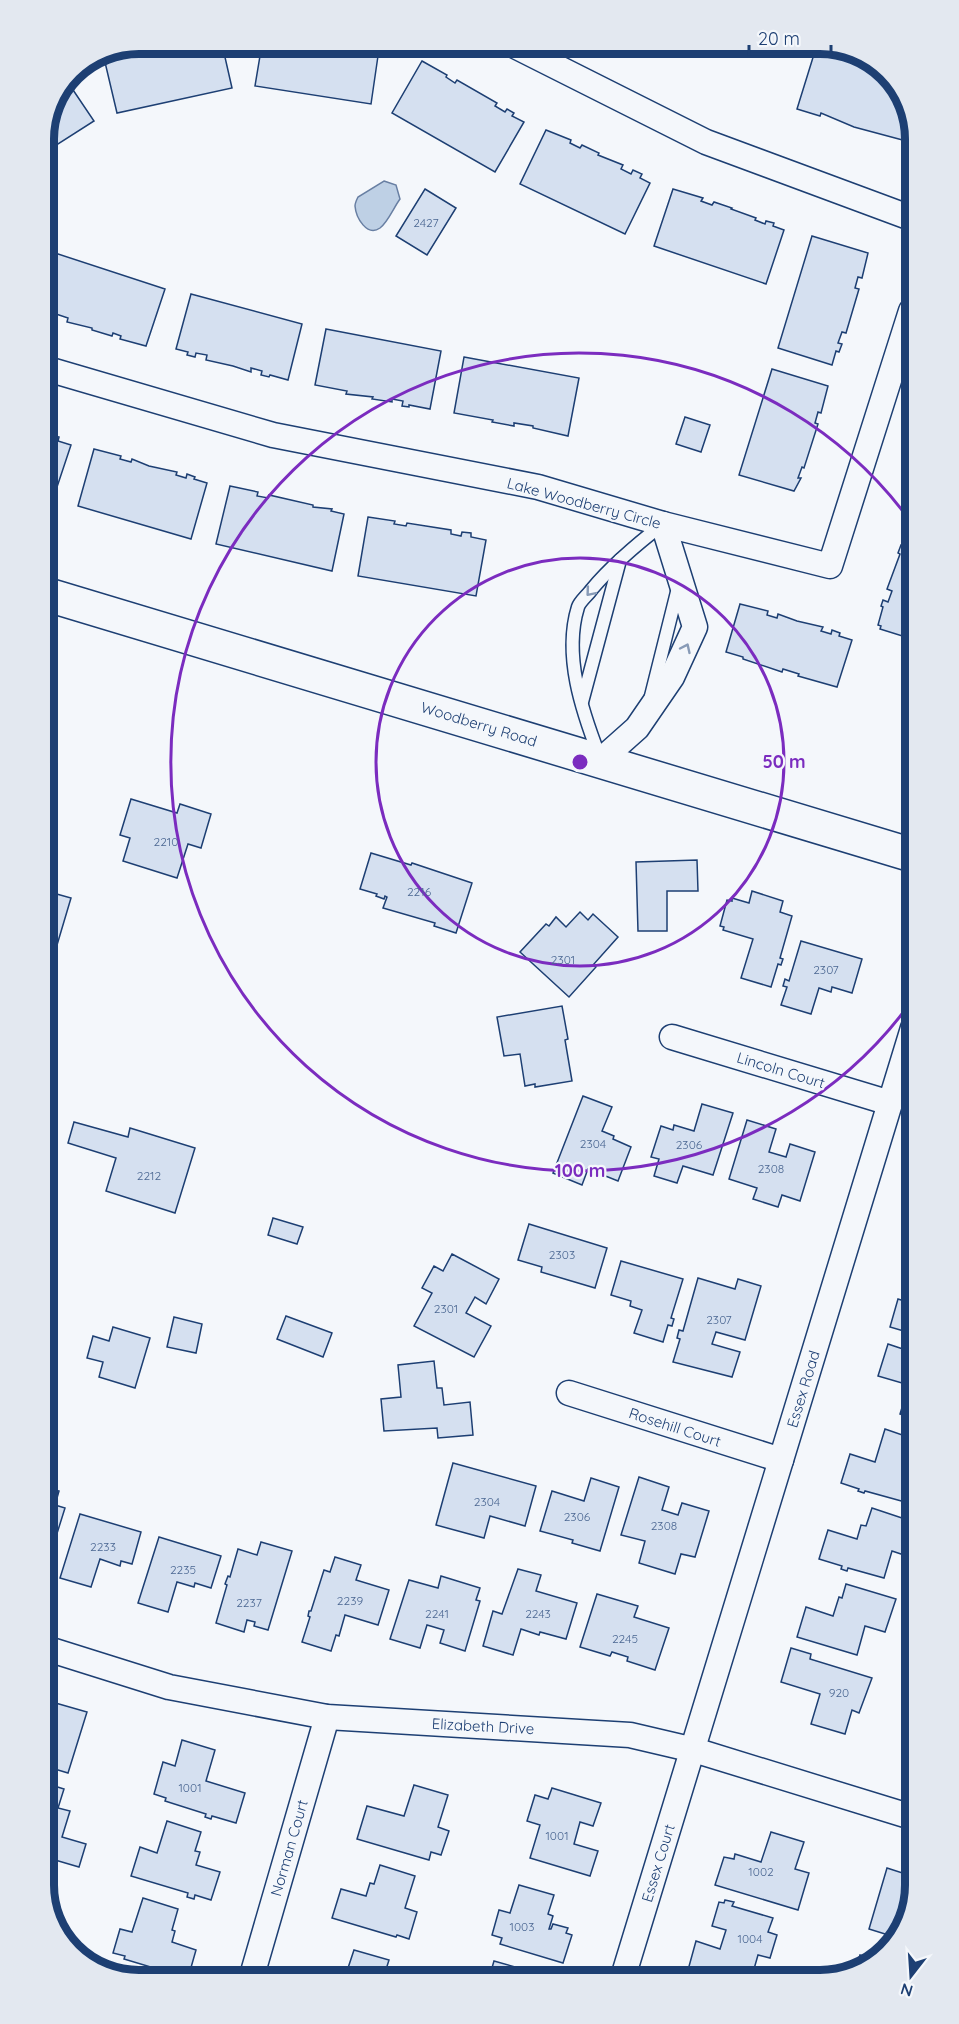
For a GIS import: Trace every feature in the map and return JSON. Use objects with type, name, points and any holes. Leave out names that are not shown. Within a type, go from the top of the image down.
[{"type":"street","points":[[531,54],[706,142],[905,216]]},
{"type":"street","name":"Lake Woodberry Circle","points":[[54,371],[273,435],[538,487],[663,524],[830,566],[905,330]]},
{"type":"street","points":[[601,760],[637,728],[672,677],[695,627],[663,524]]},
{"type":"street","name":"Woodberry Road","points":[[54,597],[905,853]]},
{"type":"street","name":"Lincoln Court","points":[[672,1037],[890,1102]]},
{"type":"street","name":"Essex Road","points":[[694,1750],[905,1054]]},
{"type":"street","name":"Rosehill Court","points":[[569,1393],[782,1460]]},
{"type":"street","name":"Elizabeth Drive","points":[[54,1651],[169,1687],[327,1717],[630,1736],[694,1750],[905,1815]]},
{"type":"street","name":"Norman Court","points":[[254,1970],[327,1717]]},
{"type":"street","name":"Essex Court","points":[[625,1970],[694,1750]]},
{"type":"lane","points":[[601,760],[589,728],[578,687],[572,644],[578,605],[631,548],[663,524]]},
{"type":"lane","points":[[582,703],[621,559]]},
{"type":"water","points":[[384,181],[396,185],[400,199],[383,225],[371,230],[360,221],[355,204],[358,197]]},
{"type":"building","points":[[139,54],[224,54],[232,88],[117,113],[105,61]]},
{"type":"building","points":[[260,54],[378,54],[371,104],[255,86]]},
{"type":"building","points":[[814,54],[825,54],[862,65],[880,79],[894,97],[903,122],[905,141],[854,127],[821,113],[820,116],[797,109]]},
{"type":"building","points":[[422,61],[447,75],[446,77],[455,83],[457,80],[497,103],[495,106],[505,112],[507,109],[514,113],[512,116],[524,122],[495,172],[392,113]]},
{"type":"building","points":[[72,88],[94,121],[54,147],[54,134],[60,107]]},
{"type":"building","points":[[546,130],[571,140],[570,143],[580,148],[582,145],[599,153],[598,155],[623,165],[621,169],[631,174],[633,170],[642,174],[640,178],[650,183],[625,234],[520,184]]},
{"type":"building","points":[[425,189],[456,208],[427,255],[396,236]]},
{"type":"building","points":[[673,189],[703,198],[701,201],[712,205],[714,202],[732,208],[765,224],[766,221],[774,223],[773,226],[784,230],[766,284],[654,246]]},
{"type":"building","points":[[812,236],[868,253],[862,278],[858,277],[855,288],[859,289],[846,333],[842,332],[838,343],[842,344],[839,352],[836,351],[832,365],[778,348]]},
{"type":"building","points":[[55,253],[165,289],[146,346],[120,339],[121,336],[113,333],[112,336],[67,322],[68,318],[54,313]]},
{"type":"building","points":[[191,294],[302,324],[288,380],[261,375],[262,371],[251,368],[251,372],[206,360],[207,355],[196,353],[195,357],[187,355],[188,352],[176,349]]},
{"type":"building","points":[[326,329],[441,351],[430,409],[402,406],[403,401],[372,399],[373,397],[346,394],[347,391],[315,385]]},
{"type":"building","points":[[464,357],[579,378],[568,436],[533,428],[533,426],[514,423],[514,426],[454,413]]},
{"type":"building","points":[[772,369],[828,386],[821,413],[818,412],[815,423],[818,424],[804,468],[802,467],[798,478],[801,478],[794,491],[739,475]]},
{"type":"building","points":[[685,417],[710,425],[701,452],[676,444]]},
{"type":"building","points":[[54,436],[59,437],[58,441],[71,445],[54,496]]},
{"type":"building","points":[[94,449],[121,456],[120,459],[131,462],[132,459],[149,466],[177,472],[176,475],[186,478],[187,474],[207,483],[191,539],[78,506]]},
{"type":"building","points":[[230,486],[258,492],[257,496],[268,498],[269,495],[313,505],[313,507],[332,509],[331,511],[344,514],[332,571],[216,544]]},
{"type":"building","points":[[368,517],[395,521],[394,524],[406,526],[407,523],[451,530],[451,534],[461,536],[462,532],[471,533],[471,537],[486,540],[476,596],[358,576]]},
{"type":"building","points":[[901,545],[905,547],[905,637],[880,629],[881,626],[878,625],[883,600],[888,602],[892,591],[887,589]]},
{"type":"building","points":[[740,604],[768,611],[767,615],[777,618],[778,614],[823,627],[821,631],[831,634],[832,630],[840,633],[839,636],[852,640],[837,687],[798,676],[799,674],[783,669],[782,672],[726,652]]},
{"type":"building","points":[[131,799],[177,813],[180,804],[211,814],[201,848],[188,844],[177,878],[123,861],[130,838],[120,835]]},
{"type":"building","points":[[371,853],[411,865],[412,863],[472,883],[456,933],[434,926],[435,923],[383,908],[387,897],[385,896],[384,899],[376,896],[377,894],[360,889]]},
{"type":"building","points":[[697,860],[698,891],[667,891],[667,931],[638,931],[636,862]]},
{"type":"building","points":[[752,891],[783,901],[780,912],[792,916],[780,958],[783,959],[781,965],[778,964],[771,987],[741,978],[753,939],[723,930],[724,927],[720,926],[727,900],[732,901],[732,898],[749,903]]},
{"type":"building","points":[[54,893],[71,898],[54,955]]},
{"type":"building","points":[[580,912],[588,920],[593,914],[618,937],[593,965],[596,967],[569,997],[520,952],[546,924],[549,926],[556,917],[566,927]]},
{"type":"building","points":[[801,941],[862,959],[852,993],[832,987],[831,992],[819,988],[811,1014],[781,1005],[787,987],[783,986],[785,979],[789,981]]},
{"type":"building","points":[[562,1006],[572,1081],[535,1087],[535,1084],[525,1086],[520,1054],[504,1056],[497,1017]]},
{"type":"building","points":[[583,1096],[612,1107],[602,1131],[631,1147],[618,1181],[588,1169],[582,1185],[553,1173]]},
{"type":"building","points":[[702,1104],[733,1113],[713,1175],[683,1166],[677,1183],[654,1176],[659,1159],[651,1157],[661,1126],[673,1130],[674,1125],[694,1131]]},
{"type":"building","points":[[747,1120],[776,1129],[769,1152],[786,1157],[790,1144],[815,1152],[800,1201],[782,1195],[778,1207],[753,1199],[757,1188],[729,1179]]},
{"type":"building","points":[[74,1122],[128,1137],[130,1128],[195,1148],[175,1213],[106,1191],[116,1158],[68,1143]]},
{"type":"building","points":[[273,1218],[303,1227],[297,1244],[268,1235]]},
{"type":"building","points":[[529,1224],[607,1248],[595,1288],[541,1272],[542,1267],[518,1260]]},
{"type":"building","points":[[452,1254],[499,1279],[486,1304],[475,1297],[466,1313],[491,1326],[474,1357],[414,1326],[432,1293],[422,1288],[434,1266],[443,1271]]},
{"type":"building","points":[[621,1261],[683,1279],[671,1318],[674,1319],[672,1326],[668,1325],[663,1342],[634,1333],[642,1310],[630,1306],[631,1301],[611,1295]]},
{"type":"building","points":[[698,1278],[735,1289],[738,1279],[761,1286],[745,1340],[716,1332],[712,1344],[740,1352],[732,1377],[673,1362],[680,1339],[677,1338],[679,1330],[683,1331]]},
{"type":"building","points":[[898,1299],[905,1301],[905,1331],[890,1327]]},
{"type":"building","points":[[286,1316],[332,1333],[323,1357],[277,1339]]},
{"type":"building","points":[[174,1317],[202,1324],[196,1353],[167,1347]]},
{"type":"building","points":[[113,1327],[150,1338],[135,1388],[99,1377],[103,1362],[87,1358],[93,1336],[109,1341]]},
{"type":"building","points":[[888,1344],[905,1350],[905,1384],[878,1376]]},
{"type":"building","points":[[434,1361],[437,1388],[442,1388],[444,1405],[470,1402],[473,1435],[438,1438],[437,1428],[384,1431],[381,1399],[401,1397],[398,1365]]},
{"type":"building","points":[[905,1398],[905,1416],[900,1414]]},
{"type":"building","points":[[885,1429],[905,1436],[905,1502],[865,1491],[864,1493],[841,1483],[850,1454],[875,1462]]},
{"type":"building","points":[[453,1463],[536,1486],[525,1526],[490,1516],[484,1538],[436,1525]]},
{"type":"building","points":[[639,1477],[669,1487],[662,1510],[678,1515],[682,1503],[709,1511],[695,1557],[681,1554],[675,1574],[639,1563],[645,1541],[621,1535]]},
{"type":"building","points":[[591,1478],[619,1487],[600,1551],[572,1543],[573,1540],[540,1531],[552,1491],[584,1501]]},
{"type":"building","points":[[54,1490],[59,1491],[55,1505],[65,1508],[54,1543]]},
{"type":"building","points":[[872,1508],[905,1519],[904,1555],[892,1551],[884,1578],[848,1568],[847,1571],[841,1569],[842,1566],[819,1559],[828,1530],[857,1539],[861,1525],[866,1526]]},
{"type":"building","points":[[80,1514],[141,1532],[132,1564],[121,1561],[120,1566],[100,1559],[91,1587],[60,1578]]},
{"type":"building","points":[[159,1537],[221,1556],[211,1588],[195,1583],[194,1587],[177,1582],[168,1612],[138,1603]]},
{"type":"building","points":[[261,1542],[292,1551],[268,1630],[254,1626],[255,1622],[247,1620],[244,1632],[216,1623],[227,1585],[225,1584],[228,1576],[230,1577],[238,1549],[257,1555]]},
{"type":"building","points":[[335,1557],[361,1565],[356,1580],[389,1590],[378,1625],[345,1615],[339,1636],[336,1635],[331,1651],[302,1642],[310,1617],[308,1616],[309,1611],[311,1611],[324,1570],[330,1572]]},
{"type":"building","points":[[518,1569],[541,1575],[536,1591],[577,1603],[566,1639],[540,1632],[539,1635],[521,1629],[513,1655],[483,1646],[493,1611],[502,1614]]},
{"type":"building","points":[[441,1576],[480,1588],[476,1600],[480,1601],[465,1651],[440,1643],[444,1630],[427,1625],[420,1648],[390,1639],[409,1580],[438,1588]]},
{"type":"building","points":[[846,1584],[896,1599],[885,1632],[865,1626],[857,1655],[797,1637],[806,1607],[833,1616]]},
{"type":"building","points":[[597,1594],[638,1606],[634,1617],[669,1628],[655,1670],[627,1661],[628,1657],[612,1652],[610,1656],[580,1647]]},
{"type":"building","points":[[791,1648],[811,1654],[810,1659],[872,1678],[859,1713],[852,1710],[845,1734],[811,1724],[820,1694],[781,1682]]},
{"type":"building","points":[[54,1703],[87,1712],[68,1773],[54,1769]]},
{"type":"building","points":[[182,1740],[215,1750],[206,1781],[245,1793],[236,1823],[212,1816],[211,1819],[205,1817],[206,1814],[165,1801],[166,1798],[154,1794],[163,1762],[175,1766]]},
{"type":"building","points":[[414,1785],[448,1795],[438,1827],[449,1831],[441,1855],[431,1852],[429,1860],[357,1839],[367,1806],[404,1816]]},
{"type":"building","points":[[54,1786],[64,1789],[58,1808],[70,1811],[62,1837],[86,1844],[79,1867],[55,1860],[57,1854],[54,1853]]},
{"type":"building","points":[[552,1788],[601,1803],[593,1826],[580,1822],[574,1844],[598,1851],[590,1876],[530,1858],[540,1825],[527,1821],[535,1795],[548,1799]]},
{"type":"building","points":[[167,1821],[201,1832],[195,1851],[200,1852],[196,1865],[220,1872],[211,1900],[195,1895],[194,1899],[187,1897],[188,1893],[131,1876],[140,1847],[157,1853]]},
{"type":"building","points":[[771,1832],[804,1842],[795,1869],[809,1873],[798,1910],[715,1885],[724,1857],[734,1859],[735,1854],[761,1862]]},
{"type":"building","points":[[380,1865],[415,1876],[405,1908],[417,1912],[409,1939],[332,1918],[341,1889],[366,1896],[370,1883],[374,1884]]},
{"type":"building","points":[[887,1868],[905,1874],[903,1902],[896,1923],[888,1935],[869,1929]]},
{"type":"building","points":[[519,1885],[554,1895],[548,1914],[553,1916],[549,1929],[553,1924],[568,1928],[566,1933],[572,1935],[563,1963],[500,1944],[502,1938],[492,1935],[499,1910],[510,1913]]},
{"type":"building","points":[[143,1898],[178,1909],[172,1930],[175,1931],[172,1942],[196,1950],[190,1970],[161,1970],[124,1959],[125,1956],[113,1953],[120,1929],[132,1932]]},
{"type":"building","points":[[725,1900],[734,1902],[732,1906],[773,1918],[768,1932],[777,1935],[770,1958],[758,1955],[754,1970],[688,1970],[696,1941],[720,1949],[726,1930],[712,1926],[719,1902],[724,1903]]},
{"type":"building","points":[[354,1950],[389,1960],[386,1970],[347,1970]]},
{"type":"building","points":[[494,1961],[526,1970],[491,1970]]}]
